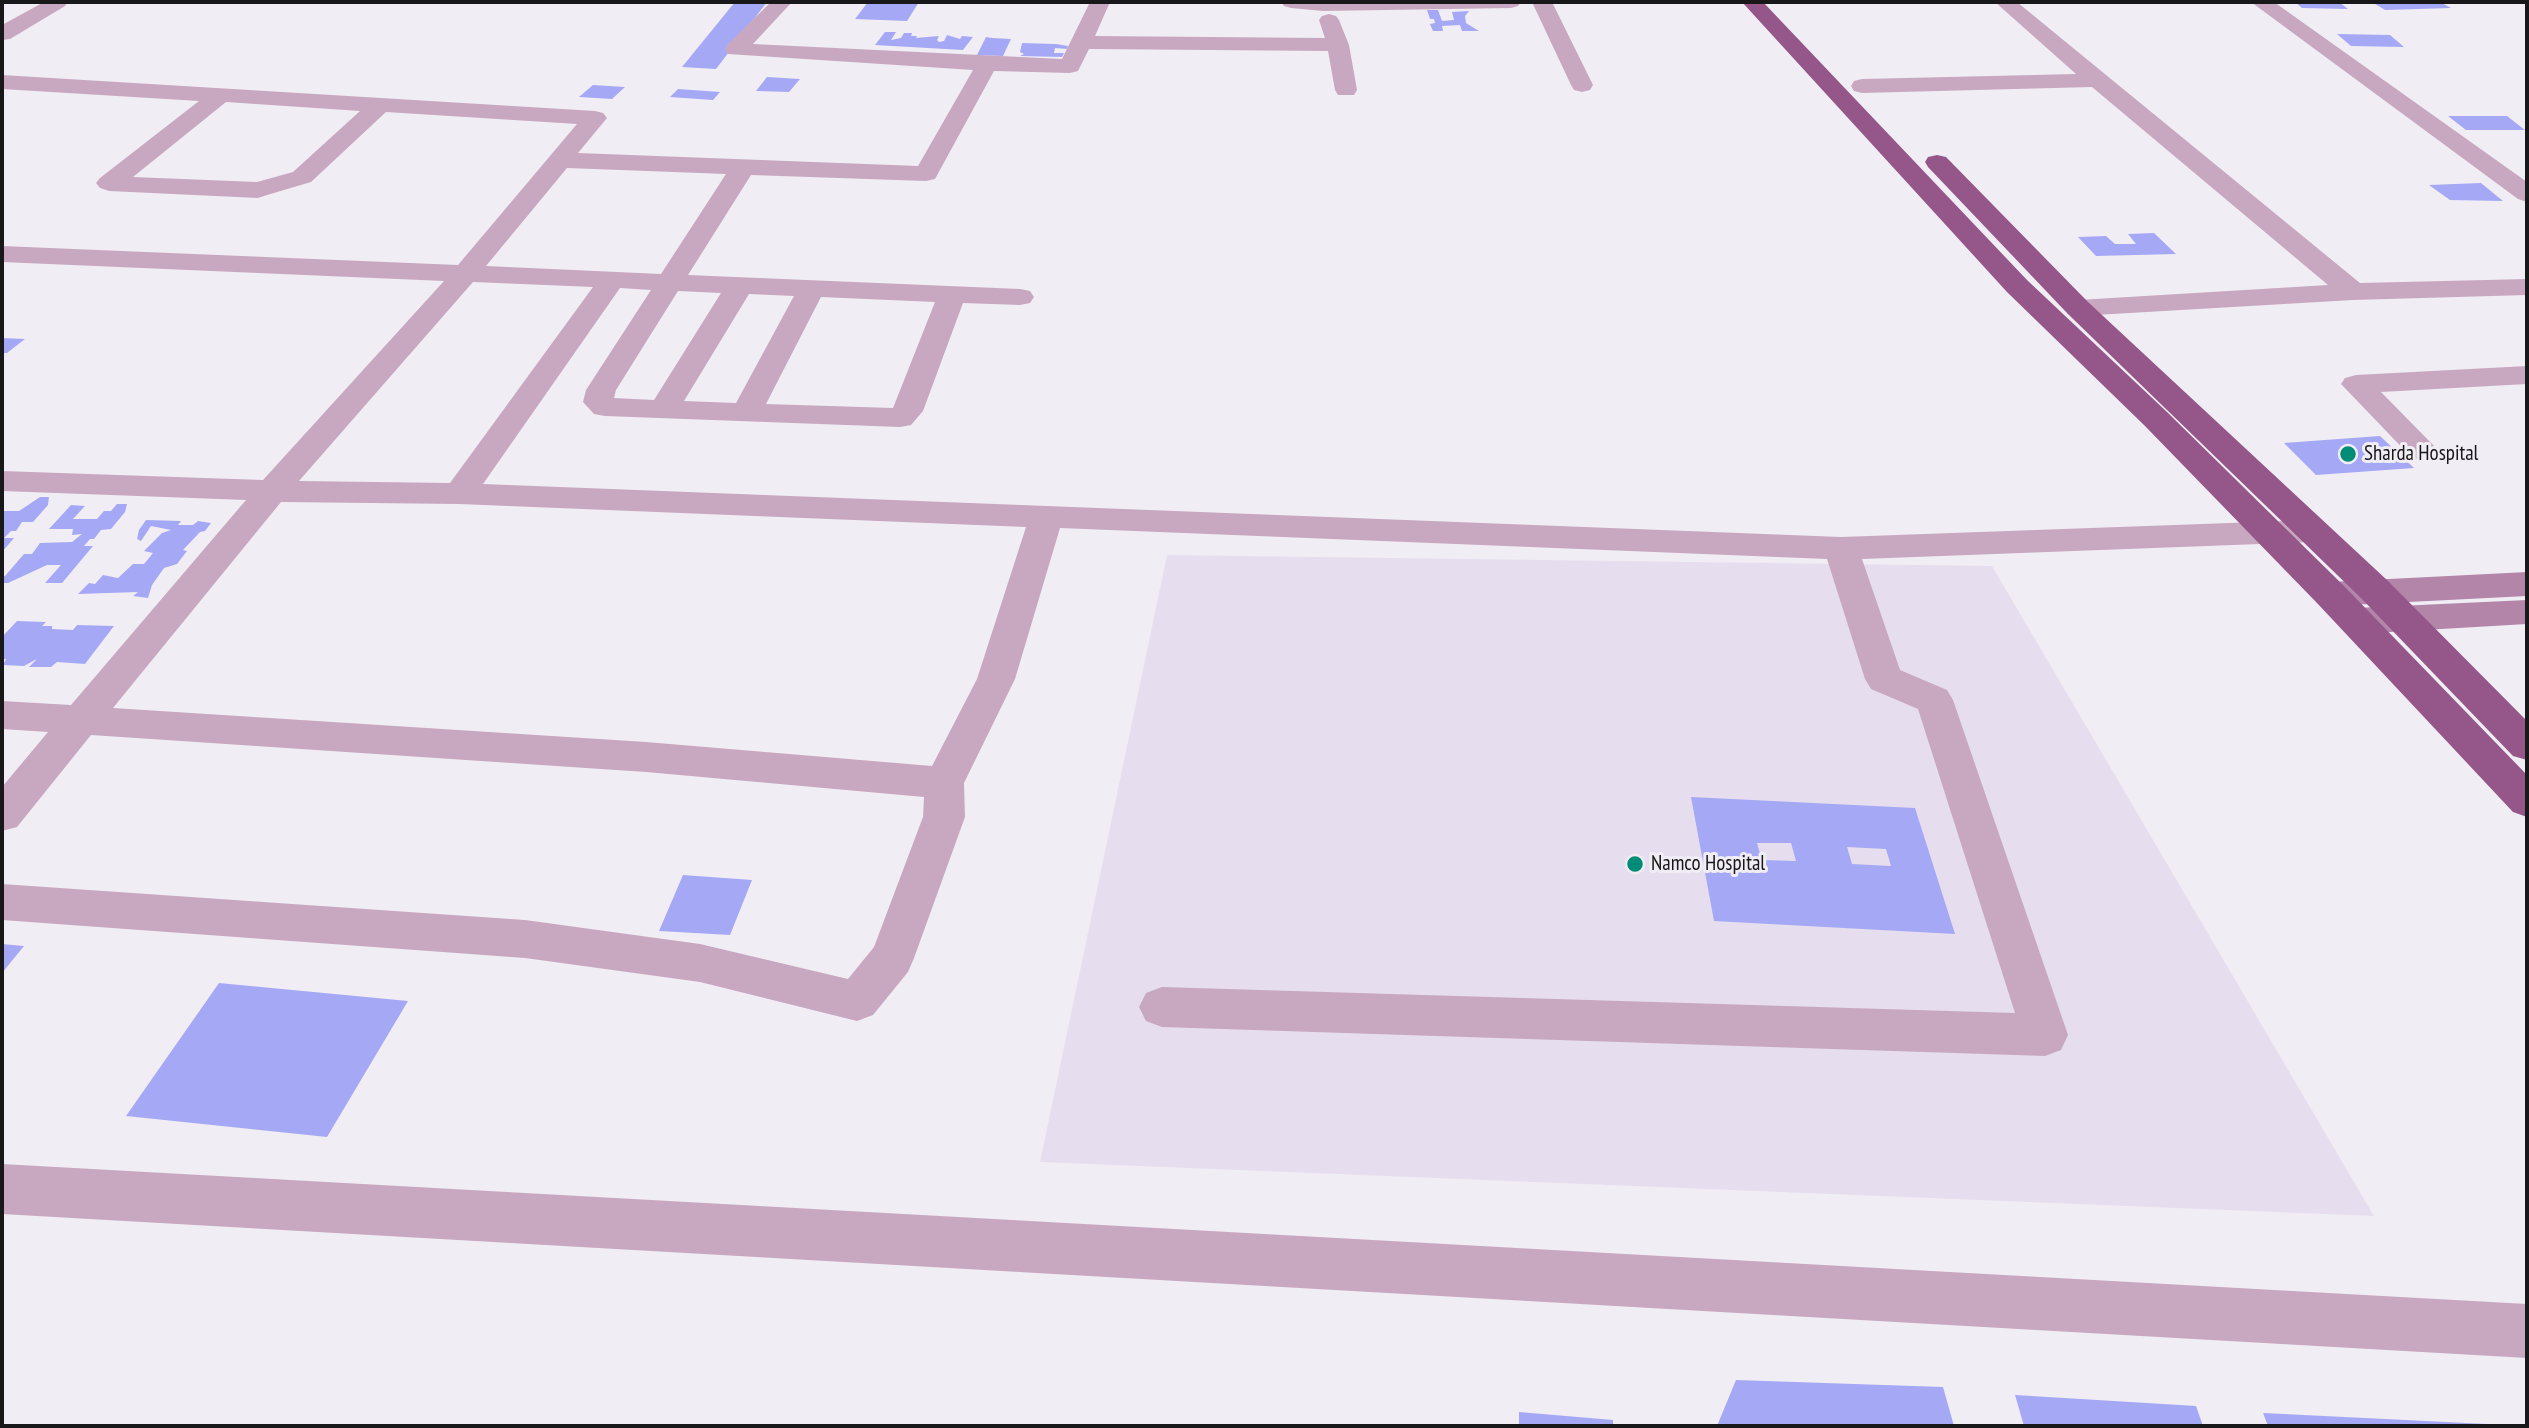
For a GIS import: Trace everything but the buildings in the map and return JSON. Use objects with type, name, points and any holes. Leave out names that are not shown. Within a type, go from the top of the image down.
[{"type":"highway","points":[[1752,2],[2017,286],[2271,534],[2527,801]]},
{"type":"highway","points":[[1783,2],[2078,308],[2375,590],[2527,745]]},
{"type":"highway","points":[[2127,391],[2163,388]]},
{"type":"main road","points":[[2330,594],[2527,584]]},
{"type":"main road","points":[[2356,621],[2527,612]]},
{"type":"street","points":[[782,2],[736,49],[987,64],[1070,66],[1100,2]]},
{"type":"street","points":[[1291,2],[1323,5],[1511,2]]},
{"type":"street","points":[[1542,2],[1582,85]]},
{"type":"street","points":[[2005,2],[2353,292]]},
{"type":"street","points":[[2261,2],[2527,194]]},
{"type":"street","points":[[14,6],[54,4]]},
{"type":"street","points":[[2,34],[54,4]]},
{"type":"street","points":[[1323,5],[1338,45],[1346,90]]},
{"type":"street","points":[[1081,42],[1338,45]]},
{"type":"street","points":[[559,160],[926,174],[987,64]]},
{"type":"street","points":[[1863,86],[2097,80]]},
{"type":"street","points":[[2,82],[595,118],[465,274],[272,491],[2,815]]},
{"type":"street","points":[[221,95],[109,183],[258,190],[302,177],[380,105]]},
{"type":"street","points":[[743,167],[601,390],[598,402],[606,407],[900,418],[908,411],[952,294]]},
{"type":"street","points":[[2,254],[1020,297]]},
{"type":"street","points":[[459,494],[612,280]]},
{"type":"street","points":[[664,409],[740,285]]},
{"type":"street","points":[[2078,308],[2353,292],[2527,287]]},
{"type":"street","points":[[746,412],[812,288]]},
{"type":"street","points":[[2423,451],[2356,384],[2527,375]]},
{"type":"street","points":[[2,481],[272,491],[459,494],[1841,548],[2313,531]]},
{"type":"street","points":[[2,902],[525,939],[700,963],[857,1001],[892,958],[944,817],[944,783],[996,679],[1046,518]]},
{"type":"street","points":[[1163,1007],[2045,1035],[1934,700],[1884,680],[1841,548]]},
{"type":"street","points":[[2,715],[646,757],[944,783]]},
{"type":"street","points":[[2,1189],[2527,1331]]},
{"type":"shaded area","name":"Namco Hospital","points":[[1167,555],[1992,566],[2374,1216],[1040,1162]]},
{"type":"place","name":"Sharda Hospital","points":[[2348,454]]},
{"type":"place","name":"Namco Hospital","points":[[1635,864]]}]
